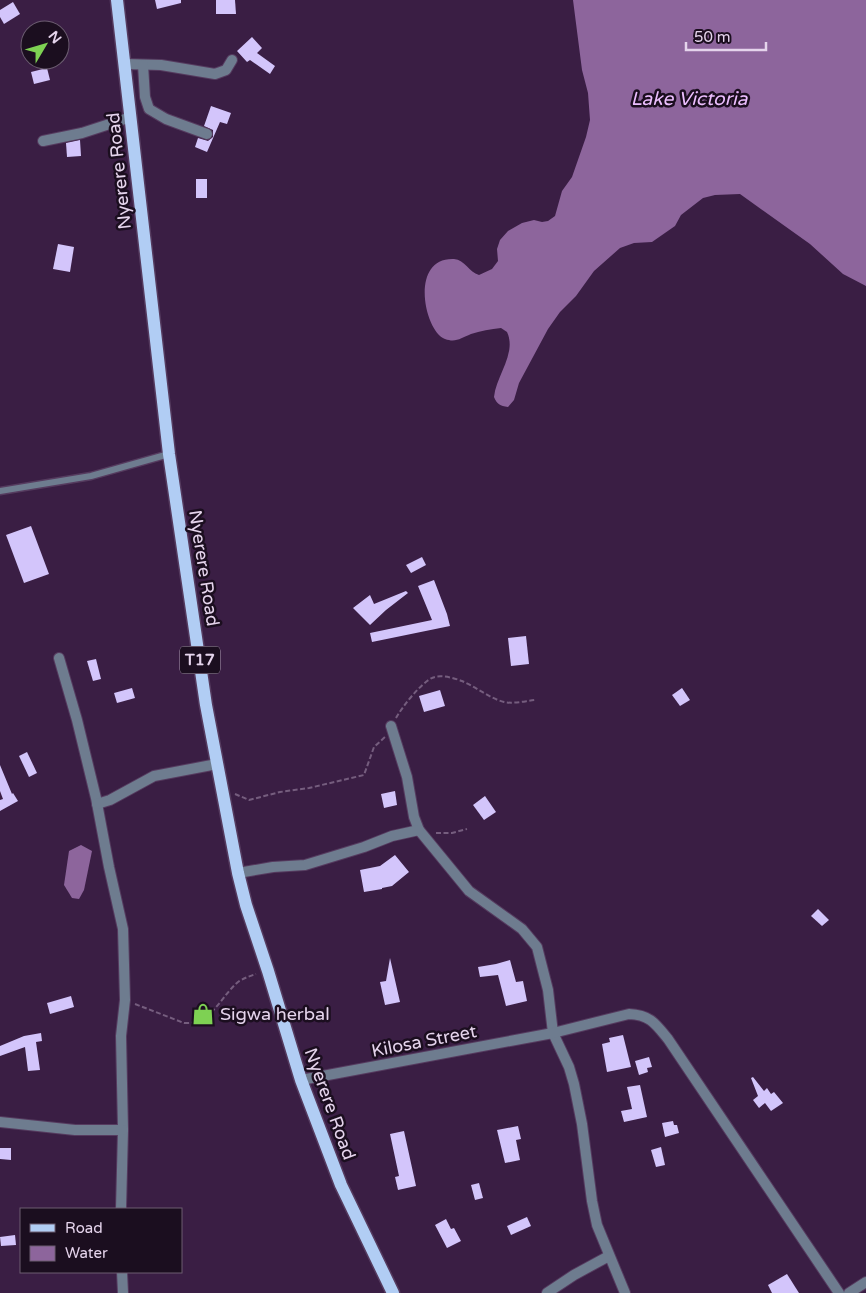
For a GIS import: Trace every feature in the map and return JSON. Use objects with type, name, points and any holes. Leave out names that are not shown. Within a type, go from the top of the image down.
[{"type":"main road","name":"Nyerere Road","points":[[117,0],[169,454],[206,705],[238,874],[301,1080],[341,1185],[394,1293]]},
{"type":"street","points":[[125,64],[175,67],[215,74],[226,70],[232,60]]},
{"type":"street","points":[[143,65],[145,97],[149,109],[166,119],[207,134]]},
{"type":"street","points":[[43,141],[82,133],[131,117]]},
{"type":"street","points":[[59,658],[77,720],[97,804],[108,867],[123,929],[125,1000],[121,1036],[123,1130],[121,1208]]},
{"type":"street","points":[[391,726],[407,777],[414,817],[419,830],[469,891],[522,929],[537,947],[548,990],[553,1033],[569,1067],[574,1084],[597,1225],[625,1293]]},
{"type":"street","points":[[97,804],[110,800],[154,776],[217,764]]},
{"type":"street","points":[[238,874],[273,867],[305,864],[364,847],[392,836],[419,830]]},
{"type":"street","name":"Kilosa Street","points":[[301,1080],[553,1033],[629,1014],[640,1015],[653,1020],[668,1039],[839,1293]]},
{"type":"street","points":[[0,1122],[75,1130],[123,1130]]},
{"type":"street","points":[[547,1293],[574,1275],[609,1256]]},
{"type":"street","points":[[122,1273],[123,1293]]},
{"type":"street","points":[[849,1293],[866,1282]]},
{"type":"lane","points":[[0,491],[91,476],[169,454]]},
{"type":"path","points":[[222,787],[249,800],[364,775],[374,747],[385,737],[403,706],[431,678],[440,676],[462,681],[503,702],[516,703],[535,700]]},
{"type":"path","points":[[419,830],[432,833],[452,833],[467,829]]},
{"type":"path","points":[[125,1000],[184,1023],[191,1023],[216,1007],[239,982],[247,977],[268,971]]},
{"type":"water","name":"Lake Victoria","points":[[573,0],[866,0],[866,286],[843,274],[810,244],[740,194],[715,195],[703,198],[681,215],[675,226],[652,242],[634,243],[620,248],[594,271],[548,329],[519,383],[514,400],[508,407],[505,407],[499,404],[494,397],[508,356],[509,340],[507,332],[497,328],[474,333],[455,340],[445,339],[431,323],[425,295],[426,281],[431,270],[440,262],[454,259],[479,275],[492,269],[498,261],[497,249],[500,240],[508,231],[522,223],[534,220],[548,221],[555,216],[562,191],[572,177],[590,120],[588,93],[582,70]]},
{"type":"water","points":[[81,845],[92,851],[84,890],[79,899],[72,898],[64,885],[69,851]]},
{"type":"building","points":[[155,0],[181,0],[181,3],[157,9]]},
{"type":"building","points":[[216,0],[235,0],[236,14],[216,14]]},
{"type":"building","points":[[13,2],[20,14],[4,24],[0,17],[0,10]]},
{"type":"building","points":[[252,37],[262,48],[257,53],[275,66],[270,74],[250,60],[247,62],[237,51]]},
{"type":"building","points":[[48,70],[50,80],[34,84],[31,72]]},
{"type":"building","points":[[211,106],[231,113],[227,124],[220,122],[207,152],[195,147],[198,138],[208,141],[213,137],[213,130],[204,126]]},
{"type":"building","points":[[80,140],[81,156],[67,157],[66,143]]},
{"type":"building","points":[[196,179],[207,179],[207,198],[196,198]]},
{"type":"building","points":[[58,244],[74,247],[70,272],[53,269]]},
{"type":"building","points":[[31,526],[49,574],[24,583],[6,535]]},
{"type":"building","points":[[422,557],[426,565],[411,573],[406,565]]},
{"type":"building","points":[[434,580],[450,626],[372,642],[370,633],[432,620],[418,586]]},
{"type":"building","points":[[406,591],[408,593],[370,625],[353,608],[370,595],[374,604]]},
{"type":"building","points":[[526,636],[529,664],[511,666],[508,638]]},
{"type":"building","points":[[96,659],[101,679],[93,681],[87,661]]},
{"type":"building","points":[[132,688],[135,698],[117,703],[114,693]]},
{"type":"building","points":[[682,688],[690,700],[680,706],[672,695]]},
{"type":"building","points":[[440,690],[445,706],[424,712],[419,696]]},
{"type":"building","points":[[27,752],[37,773],[29,777],[19,756]]},
{"type":"building","points":[[0,765],[12,794],[18,801],[0,811],[0,800],[3,799],[0,791]]},
{"type":"building","points":[[395,791],[397,805],[384,808],[381,794]]},
{"type":"building","points":[[485,796],[496,812],[484,820],[473,805]]},
{"type":"building","points":[[395,855],[409,872],[392,886],[364,892],[360,870],[380,866]]},
{"type":"building","points":[[818,909],[829,920],[822,926],[811,916]]},
{"type":"building","points":[[390,958],[400,1002],[385,1005],[380,982],[386,981]]},
{"type":"building","points":[[510,960],[516,982],[523,981],[527,1001],[506,1006],[498,975],[480,977],[478,967]]},
{"type":"building","points":[[71,996],[74,1007],[50,1014],[47,1003]]},
{"type":"building","points":[[41,1033],[42,1041],[36,1042],[40,1070],[28,1071],[25,1047],[0,1056],[0,1046],[24,1036]]},
{"type":"building","points":[[623,1035],[631,1067],[607,1072],[602,1044],[610,1042],[609,1038]]},
{"type":"building","points":[[649,1057],[652,1067],[647,1068],[648,1072],[639,1075],[635,1061]]},
{"type":"building","points":[[753,1077],[764,1091],[767,1088],[771,1094],[774,1092],[783,1103],[771,1111],[765,1103],[759,1108],[753,1100],[758,1096],[751,1078]]},
{"type":"building","points":[[640,1085],[647,1117],[624,1122],[621,1111],[632,1109],[627,1087]]},
{"type":"building","points":[[673,1121],[674,1125],[677,1125],[679,1133],[665,1137],[662,1123]]},
{"type":"building","points":[[518,1126],[521,1139],[516,1140],[520,1160],[505,1163],[497,1130]]},
{"type":"building","points":[[404,1131],[416,1186],[398,1190],[395,1177],[399,1176],[390,1134]]},
{"type":"building","points":[[661,1147],[665,1165],[656,1167],[651,1150]]},
{"type":"building","points":[[0,1148],[11,1148],[11,1160],[0,1159]]},
{"type":"building","points":[[479,1183],[483,1198],[475,1200],[471,1185]]},
{"type":"building","points":[[527,1217],[531,1226],[511,1235],[507,1226]]},
{"type":"building","points":[[446,1219],[451,1229],[454,1228],[461,1241],[447,1248],[435,1225]]},
{"type":"building","points":[[15,1235],[16,1245],[1,1246],[0,1237]]},
{"type":"building","points":[[787,1274],[799,1293],[772,1293],[768,1285]]},
{"type":"place","name":"Sigwa herbal","points":[[203,1014]]}]
